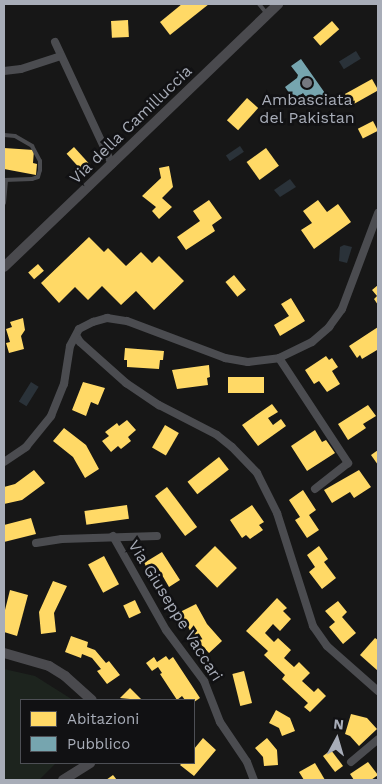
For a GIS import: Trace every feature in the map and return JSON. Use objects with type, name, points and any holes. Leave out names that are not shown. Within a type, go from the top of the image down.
[{"type":"main road","name":"Via della Camilluccia","points":[[4,267],[278,4]]},
{"type":"main road","points":[[4,653],[49,666],[65,676],[91,699]]},
{"type":"main road","points":[[63,780],[88,764]]},
{"type":"street","points":[[55,42],[112,164]]},
{"type":"street","points":[[4,71],[24,68],[62,56]]},
{"type":"street","points":[[4,462],[26,447],[51,416],[64,384],[70,346],[77,337],[78,331],[86,325],[97,320],[113,318],[126,321],[230,360],[257,362],[279,358],[308,345],[334,321],[348,297],[377,218]]},
{"type":"street","points":[[77,337],[80,342],[126,383],[159,405],[217,435],[258,473],[277,513],[313,626],[327,646],[378,691]]},
{"type":"street","points":[[279,358],[348,463],[315,489]]},
{"type":"street","name":"Via Giuseppe Vaccari","points":[[113,536],[166,630],[204,681],[220,722],[247,762],[254,780]]},
{"type":"street","points":[[36,544],[62,539],[157,536]]},
{"type":"street","points":[[352,762],[378,739]]},
{"type":"lane","points":[[260,4],[268,14]]},
{"type":"lane","points":[[4,135],[20,138],[32,146],[40,161],[38,177],[5,180],[4,203]]},
{"type":"shaded area","points":[[356,51],[361,59],[344,69],[339,62]]},
{"type":"shaded area","points":[[240,146],[244,152],[230,161],[226,156]]},
{"type":"shaded area","points":[[290,179],[296,187],[280,197],[274,190]]},
{"type":"shaded area","points":[[344,245],[352,247],[347,263],[339,261],[340,247]]},
{"type":"shaded area","points":[[31,382],[39,387],[26,406],[19,402]]},
{"type":"shaded area","points":[[4,669],[35,676],[71,699],[20,699],[20,764],[55,764],[39,780],[4,780]]},
{"type":"building: Abitazioni","points":[[182,4],[209,4],[170,35],[160,22]]},
{"type":"building: Abitazioni","points":[[128,20],[129,37],[112,38],[111,21]]},
{"type":"building: Abitazioni","points":[[332,21],[339,29],[320,46],[313,37]]},
{"type":"building: Abitazioni","points":[[372,79],[378,91],[351,105],[345,94]]},
{"type":"building: Abitazioni","points":[[247,98],[258,108],[238,130],[227,120]]},
{"type":"building: Abitazioni","points":[[373,121],[378,131],[363,139],[358,129]]},
{"type":"building: Abitazioni","points":[[74,147],[91,166],[83,172],[67,154]]},
{"type":"building: Abitazioni","points":[[4,148],[34,150],[33,163],[37,164],[36,175],[4,169]]},
{"type":"building: Abitazioni","points":[[266,148],[279,166],[260,180],[247,162]]},
{"type":"building: Abitazioni","points":[[169,166],[173,187],[162,198],[172,207],[159,219],[152,211],[156,207],[142,196],[161,178],[159,168]]},
{"type":"building: Abitazioni","points":[[209,200],[222,218],[212,225],[215,231],[186,250],[177,237],[200,221],[193,211]]},
{"type":"building: Abitazioni","points":[[318,200],[327,212],[338,204],[351,222],[314,249],[301,230],[312,223],[303,211]]},
{"type":"building: Abitazioni","points":[[89,237],[104,252],[108,248],[126,266],[141,252],[152,263],[159,256],[184,281],[154,310],[136,291],[121,305],[102,286],[88,300],[75,287],[59,303],[41,283]]},
{"type":"building: Abitazioni","points":[[38,264],[44,271],[34,279],[28,273]]},
{"type":"building: Abitazioni","points":[[234,275],[246,290],[237,297],[225,282]]},
{"type":"building: Abitazioni","points":[[378,285],[378,305],[374,299],[377,296],[372,290]]},
{"type":"building: Abitazioni","points":[[291,298],[305,321],[280,336],[274,325],[289,316],[281,304]]},
{"type":"building: Abitazioni","points":[[23,318],[25,330],[21,336],[24,349],[9,353],[6,343],[10,342],[6,329],[12,327],[10,322]]},
{"type":"building: Abitazioni","points":[[378,327],[378,352],[377,350],[362,359],[360,355],[357,358],[349,346]]},
{"type":"building: Abitazioni","points":[[125,348],[164,351],[159,369],[127,367],[127,360],[124,360]]},
{"type":"building: Abitazioni","points":[[326,356],[329,360],[332,358],[338,367],[332,371],[340,384],[327,392],[319,381],[314,384],[305,370]]},
{"type":"building: Abitazioni","points":[[209,365],[210,377],[207,378],[208,385],[177,389],[172,370]]},
{"type":"building: Abitazioni","points":[[228,377],[264,377],[264,393],[228,393]]},
{"type":"building: Abitazioni","points":[[83,382],[105,388],[98,405],[91,402],[86,416],[72,410]]},
{"type":"building: Abitazioni","points":[[272,404],[278,412],[268,418],[273,425],[281,419],[286,426],[258,446],[242,425]]},
{"type":"building: Abitazioni","points":[[368,405],[376,416],[363,424],[366,428],[348,440],[338,424]]},
{"type":"building: Abitazioni","points":[[127,420],[136,430],[128,437],[131,441],[121,449],[118,446],[111,452],[102,441],[109,436],[105,432],[117,423],[119,426]]},
{"type":"building: Abitazioni","points":[[165,425],[179,433],[166,456],[152,448]]},
{"type":"building: Abitazioni","points":[[64,428],[86,445],[99,469],[85,478],[73,457],[53,441]]},
{"type":"building: Abitazioni","points":[[315,430],[322,442],[326,440],[335,453],[307,471],[291,446]]},
{"type":"building: Abitazioni","points":[[378,450],[378,465],[371,455]]},
{"type":"building: Abitazioni","points":[[219,457],[229,470],[197,494],[187,482]]},
{"type":"building: Abitazioni","points":[[34,470],[45,483],[22,500],[4,504],[4,487],[15,484]]},
{"type":"building: Abitazioni","points":[[359,470],[371,487],[354,498],[350,492],[332,503],[324,490]]},
{"type":"building: Abitazioni","points":[[167,487],[197,527],[185,536],[155,496]]},
{"type":"building: Abitazioni","points":[[303,490],[316,510],[309,515],[319,530],[307,538],[295,520],[300,517],[289,500]]},
{"type":"building: Abitazioni","points":[[127,505],[129,519],[86,525],[84,511]]},
{"type":"building: Abitazioni","points":[[252,505],[264,522],[259,525],[263,530],[250,539],[246,535],[242,538],[230,520]]},
{"type":"building: Abitazioni","points":[[31,518],[36,534],[4,542],[4,525]]},
{"type":"building: Abitazioni","points":[[215,546],[237,568],[217,588],[195,566]]},
{"type":"building: Abitazioni","points":[[319,546],[328,559],[324,562],[336,578],[322,589],[309,572],[315,567],[307,555]]},
{"type":"building: Abitazioni","points":[[162,552],[180,580],[169,587],[158,568],[150,573],[144,563]]},
{"type":"building: Abitazioni","points":[[104,556],[119,584],[103,593],[88,564]]},
{"type":"building: Abitazioni","points":[[53,581],[67,586],[54,613],[56,632],[41,634],[39,612]]},
{"type":"building: Abitazioni","points":[[10,590],[28,595],[17,636],[4,632],[4,614]]},
{"type":"building: Abitazioni","points":[[277,598],[287,608],[283,611],[291,619],[280,631],[273,624],[265,633],[274,642],[278,638],[291,650],[284,658],[294,667],[299,662],[310,673],[302,681],[314,692],[318,688],[326,696],[310,712],[304,707],[308,703],[282,679],[285,675],[264,655],[268,651],[246,631]]},
{"type":"building: Abitazioni","points":[[135,600],[141,613],[129,618],[123,605]]},
{"type":"building: Abitazioni","points":[[338,601],[347,612],[342,617],[356,633],[343,644],[329,627],[335,622],[325,611]]},
{"type":"building: Abitazioni","points":[[196,604],[207,624],[222,641],[209,653],[193,636],[180,612]]},
{"type":"building: Abitazioni","points":[[71,636],[88,642],[87,647],[95,650],[106,663],[109,661],[120,675],[107,684],[97,671],[101,669],[92,658],[82,654],[81,658],[65,652]]},
{"type":"building: Abitazioni","points":[[375,638],[378,640],[378,671],[360,655]]},
{"type":"building: Abitazioni","points":[[166,656],[169,660],[173,657],[200,698],[195,701],[195,699],[184,699],[182,696],[176,699],[160,674],[162,673],[158,667],[152,671],[146,663],[154,657],[157,662]]},
{"type":"building: Abitazioni","points":[[244,671],[252,703],[240,706],[232,674]]},
{"type":"building: Abitazioni","points":[[130,688],[141,699],[130,699],[120,698]]},
{"type":"building: Abitazioni","points":[[276,710],[290,718],[295,731],[282,736],[279,728],[269,723]]},
{"type":"building: Abitazioni","points":[[351,714],[367,718],[377,729],[359,746],[350,736],[345,734]]},
{"type":"building: Abitazioni","points":[[203,738],[216,750],[194,776],[180,765],[195,764],[195,748]]},
{"type":"building: Abitazioni","points":[[267,738],[277,750],[278,765],[264,766],[263,757],[255,748]]},
{"type":"building: Abitazioni","points":[[331,750],[343,766],[335,772],[323,756]]},
{"type":"building: Abitazioni","points":[[368,762],[378,775],[371,780],[354,780],[350,774]]},
{"type":"building: Abitazioni","points":[[315,763],[325,780],[304,780],[299,772]]},
{"type":"building: Abitazioni","points":[[113,775],[117,780],[106,780]]},
{"type":"building: Pubblico","points":[[301,59],[327,96],[312,106],[303,93],[294,100],[285,87],[297,78],[298,75],[291,66]]},
{"type":"place","name":"Ambasciata del Pakistan","points":[[307,83]]}]
